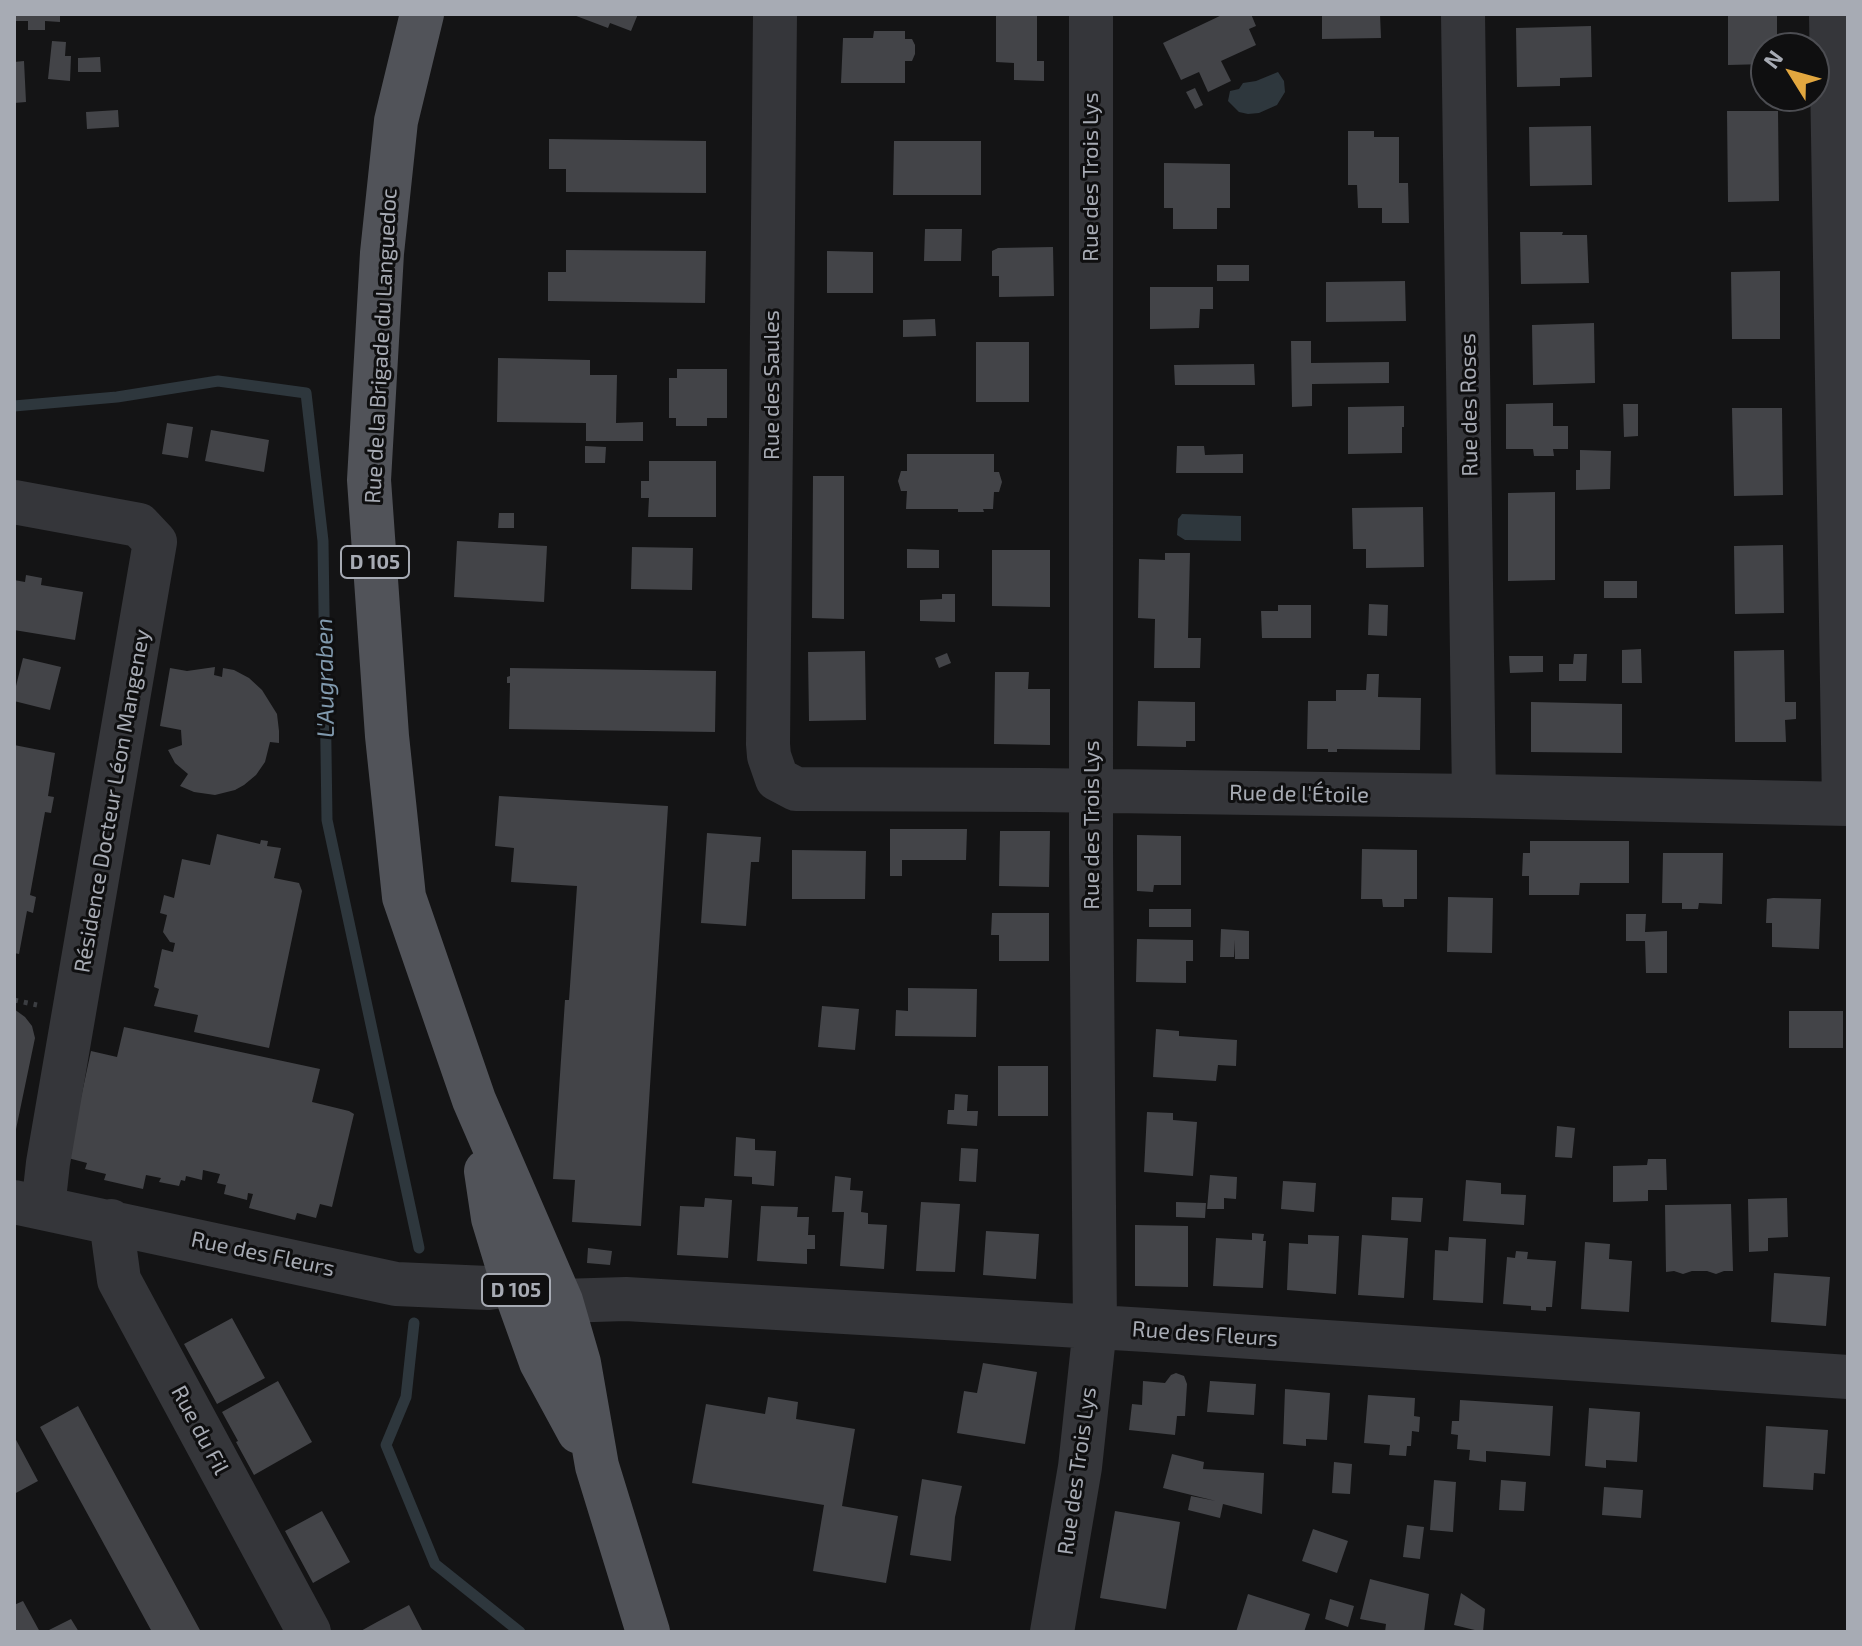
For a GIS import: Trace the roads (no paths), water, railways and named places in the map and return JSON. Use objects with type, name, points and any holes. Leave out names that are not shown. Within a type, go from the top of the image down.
[{"type":"main road","name":"Rue de la Brigade du Languedoc","points":[[422,14],[396,121],[382,253],[369,480],[387,736],[404,897],[474,1100],[561,1301],[579,1363],[597,1466],[648,1632]]},
{"type":"main road","name":"Rue de la Brigade du Languedoc","points":[[474,1100],[493,1218],[513,1284],[541,1362],[597,1466]]},
{"type":"street","name":"Rue des Saules","points":[[769,756],[775,14]]},
{"type":"street","name":"Rue des Trois Lys","points":[[1052,1632],[1080,1467],[1095,1327],[1091,14]]},
{"type":"street","name":"Rue des Roses","points":[[1463,14],[1474,796]]},
{"type":"street","points":[[1831,14],[1846,804]]},
{"type":"street","name":"Résidence Docteur Léon Mangeney","points":[[14,502],[139,525],[155,542],[48,1163],[28,1205]]},
{"type":"street","name":"Rue de l'Étoile","points":[[769,756],[777,779],[796,789],[1474,796],[1846,804]]},
{"type":"street","name":"Rue des Fleurs","points":[[28,1205],[396,1284],[488,1288],[513,1284]]},
{"type":"street","name":"Rue du Fil","points":[[111,1221],[119,1280],[309,1632]]},
{"type":"street","name":"Rue des Fleurs","points":[[561,1301],[626,1299],[1848,1377]]},
{"type":"waterway","name":"L'Augraben","points":[[14,406],[117,397],[218,381],[306,393],[323,541],[327,820],[419,1248]]},
{"type":"waterway","name":"L'Augraben","points":[[414,1323],[406,1397],[386,1445],[435,1564],[520,1632]]}]
